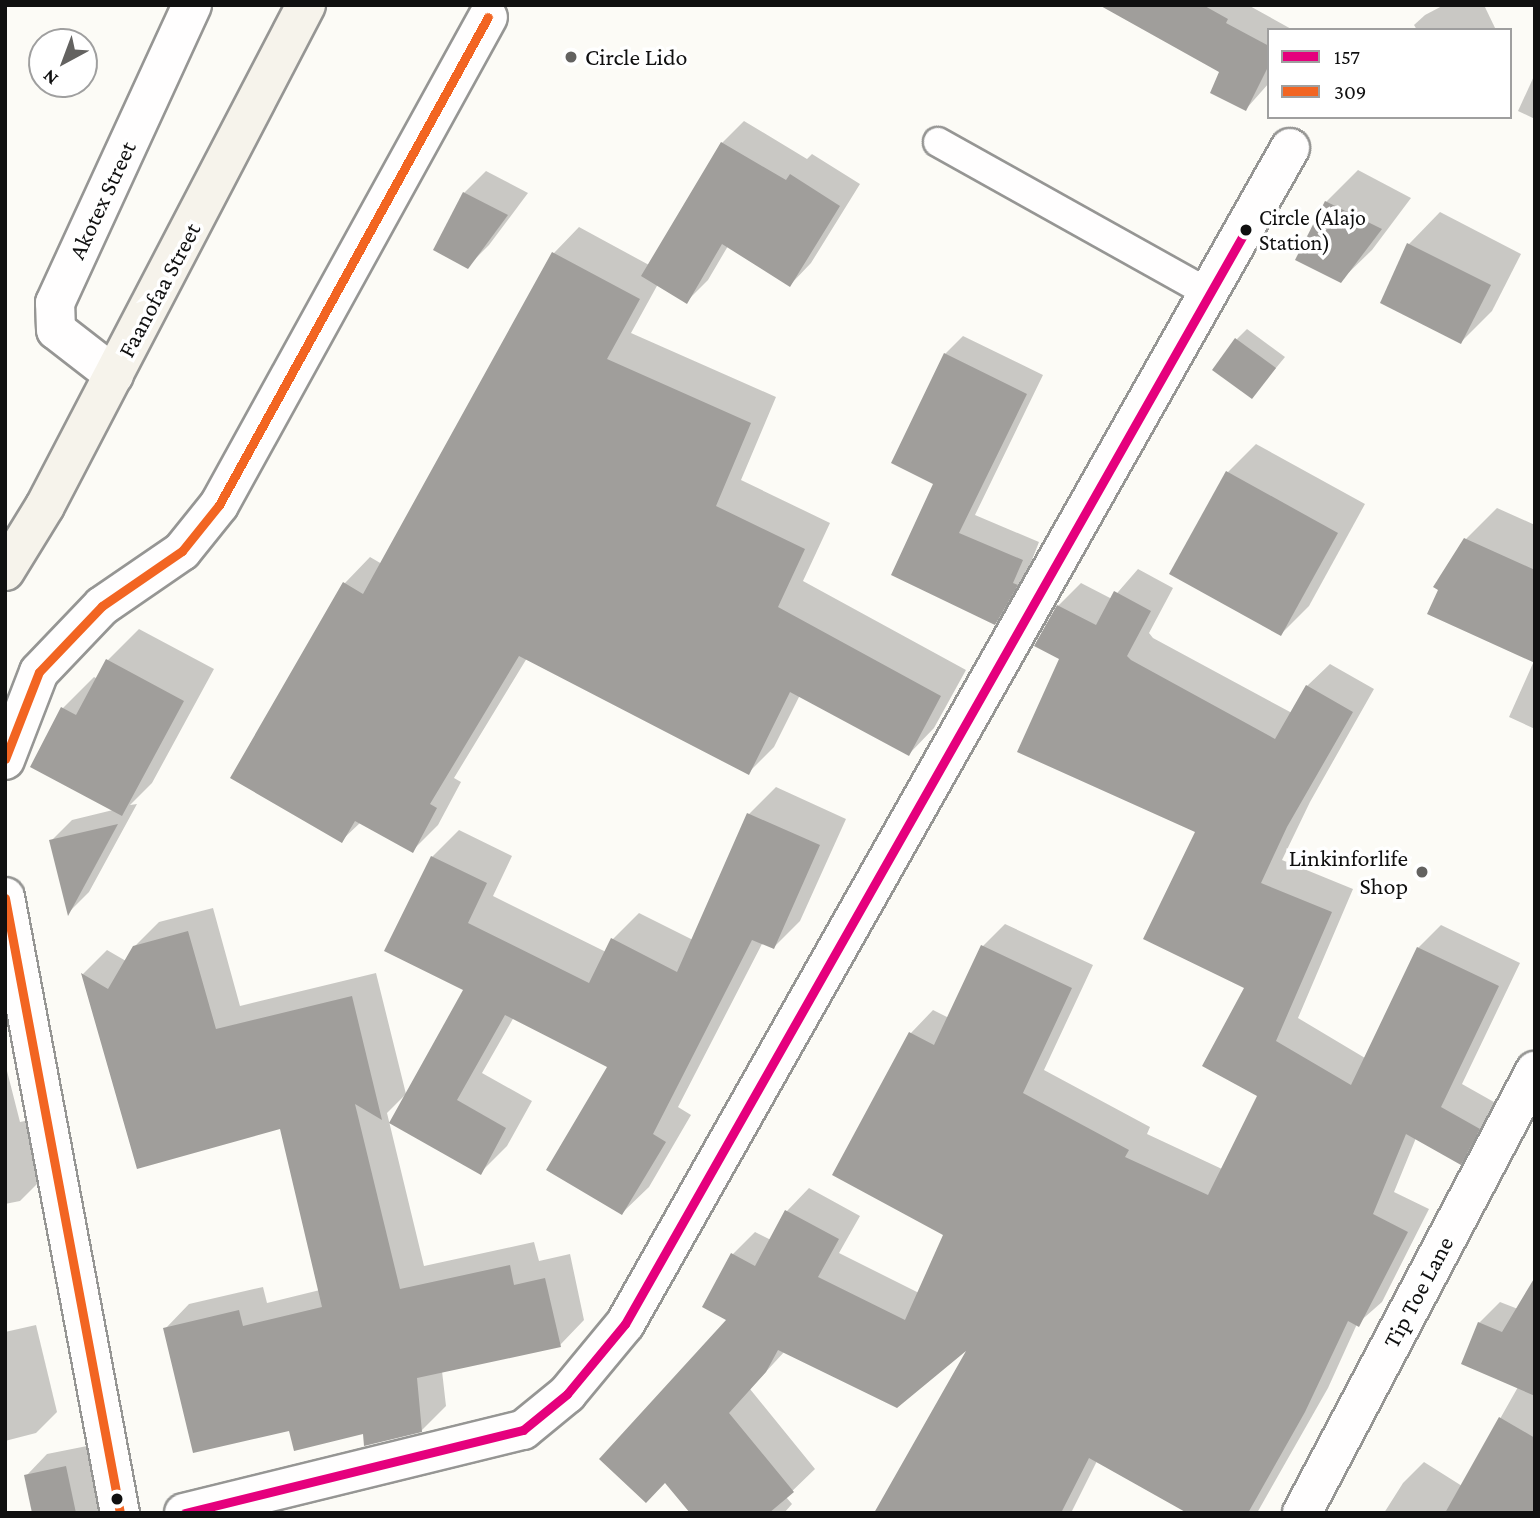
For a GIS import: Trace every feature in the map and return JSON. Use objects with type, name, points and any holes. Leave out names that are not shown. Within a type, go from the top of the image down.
[{"type":"main road","name":"Faanofaa Street","points":[[5,571],[45,506],[306,5]]},
{"type":"street","name":"Akotex Street","points":[[114,375],[56,330],[55,303],[192,5]]},
{"type":"street","points":[[5,760],[39,672],[102,606],[182,551],[219,505],[488,18]]},
{"type":"street","points":[[184,1513],[523,1430],[567,1394],[625,1324],[1210,294],[1290,148]]},
{"type":"street","points":[[5,897],[120,1513]]},
{"type":"street","name":"Tip Toe Lane","points":[[1302,1513],[1535,1071]]},
{"type":"lane","points":[[939,142],[1210,294]]},
{"type":"building","points":[[1099,5],[1203,5],[1228,19],[1226,23],[1267,45],[1267,69],[1246,111],[1210,93],[1219,72]]},
{"type":"building","points":[[721,142],[786,180],[790,174],[840,206],[790,287],[722,244],[687,304],[641,276]]},
{"type":"building","points":[[463,192],[508,215],[468,269],[433,250]]},
{"type":"building","points":[[1325,201],[1382,229],[1341,283],[1295,260]]},
{"type":"building","points":[[1407,243],[1491,285],[1461,344],[1380,303]]},
{"type":"building","points":[[552,252],[640,299],[607,359],[751,423],[716,506],[805,549],[778,607],[941,696],[909,756],[790,692],[749,775],[519,656],[430,804],[437,808],[413,853],[355,821],[342,843],[230,778],[343,582],[363,594]]},
{"type":"building","points":[[1235,338],[1276,368],[1252,399],[1212,370]]},
{"type":"building","points":[[944,353],[1027,394],[959,533],[1023,560],[1013,583],[1018,585],[995,625],[891,575],[933,484],[891,463]]},
{"type":"building","points":[[1226,471],[1338,533],[1281,636],[1169,574]]},
{"type":"building","points":[[1464,538],[1535,570],[1535,663],[1427,614],[1438,590],[1433,587]]},
{"type":"building","points":[[1114,591],[1151,611],[1127,656],[1131,660],[1275,739],[1306,685],[1353,712],[1287,827],[1261,883],[1332,912],[1276,1041],[1351,1085],[1417,947],[1499,986],[1441,1107],[1480,1129],[1461,1165],[1406,1134],[1373,1214],[1408,1232],[1359,1327],[1348,1321],[1305,1412],[1248,1513],[1187,1513],[1089,1458],[1061,1513],[874,1513],[966,1351],[897,1408],[778,1350],[766,1372],[729,1413],[794,1492],[769,1513],[690,1513],[665,1483],[646,1503],[599,1459],[726,1320],[702,1307],[731,1253],[755,1266],[785,1210],[839,1239],[818,1277],[905,1320],[943,1235],[832,1175],[909,1032],[934,1045],[981,945],[1072,988],[1023,1093],[1129,1150],[1125,1157],[1208,1195],[1257,1096],[1202,1066],[1244,988],[1143,939],[1195,832],[1017,752],[1059,659],[1034,646],[1057,605],[1096,625]]},
{"type":"building","points":[[106,659],[184,701],[122,816],[30,767],[61,707],[76,715]]},
{"type":"building","points":[[747,813],[820,845],[774,949],[752,940],[653,1134],[666,1142],[622,1215],[546,1170],[607,1067],[505,1015],[457,1100],[506,1128],[481,1175],[389,1123],[463,990],[384,951],[431,856],[487,883],[468,923],[589,983],[611,938],[677,972]]},
{"type":"building","points":[[118,824],[68,916],[49,840]]},
{"type":"building","points":[[188,931],[216,1029],[352,996],[382,1120],[355,1104],[400,1289],[510,1265],[514,1285],[545,1278],[561,1347],[417,1378],[422,1432],[364,1446],[363,1434],[294,1451],[289,1431],[193,1453],[163,1328],[239,1310],[243,1326],[322,1307],[280,1129],[137,1169],[81,973],[108,989],[133,946]]},
{"type":"building","points":[[1535,1277],[1535,1396],[1461,1364],[1478,1322],[1502,1332]]},
{"type":"building","points":[[1499,1417],[1535,1438],[1535,1513],[1445,1513]]},
{"type":"building","points":[[66,1466],[76,1513],[32,1513],[24,1475]]},
{"type":"transit line","name":"309","points":[[5,759],[39,672],[102,606],[182,551],[219,505],[488,17]]},
{"type":"transit line","name":"157","points":[[185,1513],[523,1430],[567,1394],[625,1324],[1246,230]]},
{"type":"transit line","name":"309","points":[[5,898],[120,1513]]},
{"type":"place","name":"Circle Lido","points":[[571,57]]},
{"type":"place","name":"Circle (Alajo Station)","points":[[1246,230]]},
{"type":"place","name":"Linkinforlife Shop","points":[[1422,872]]}]
